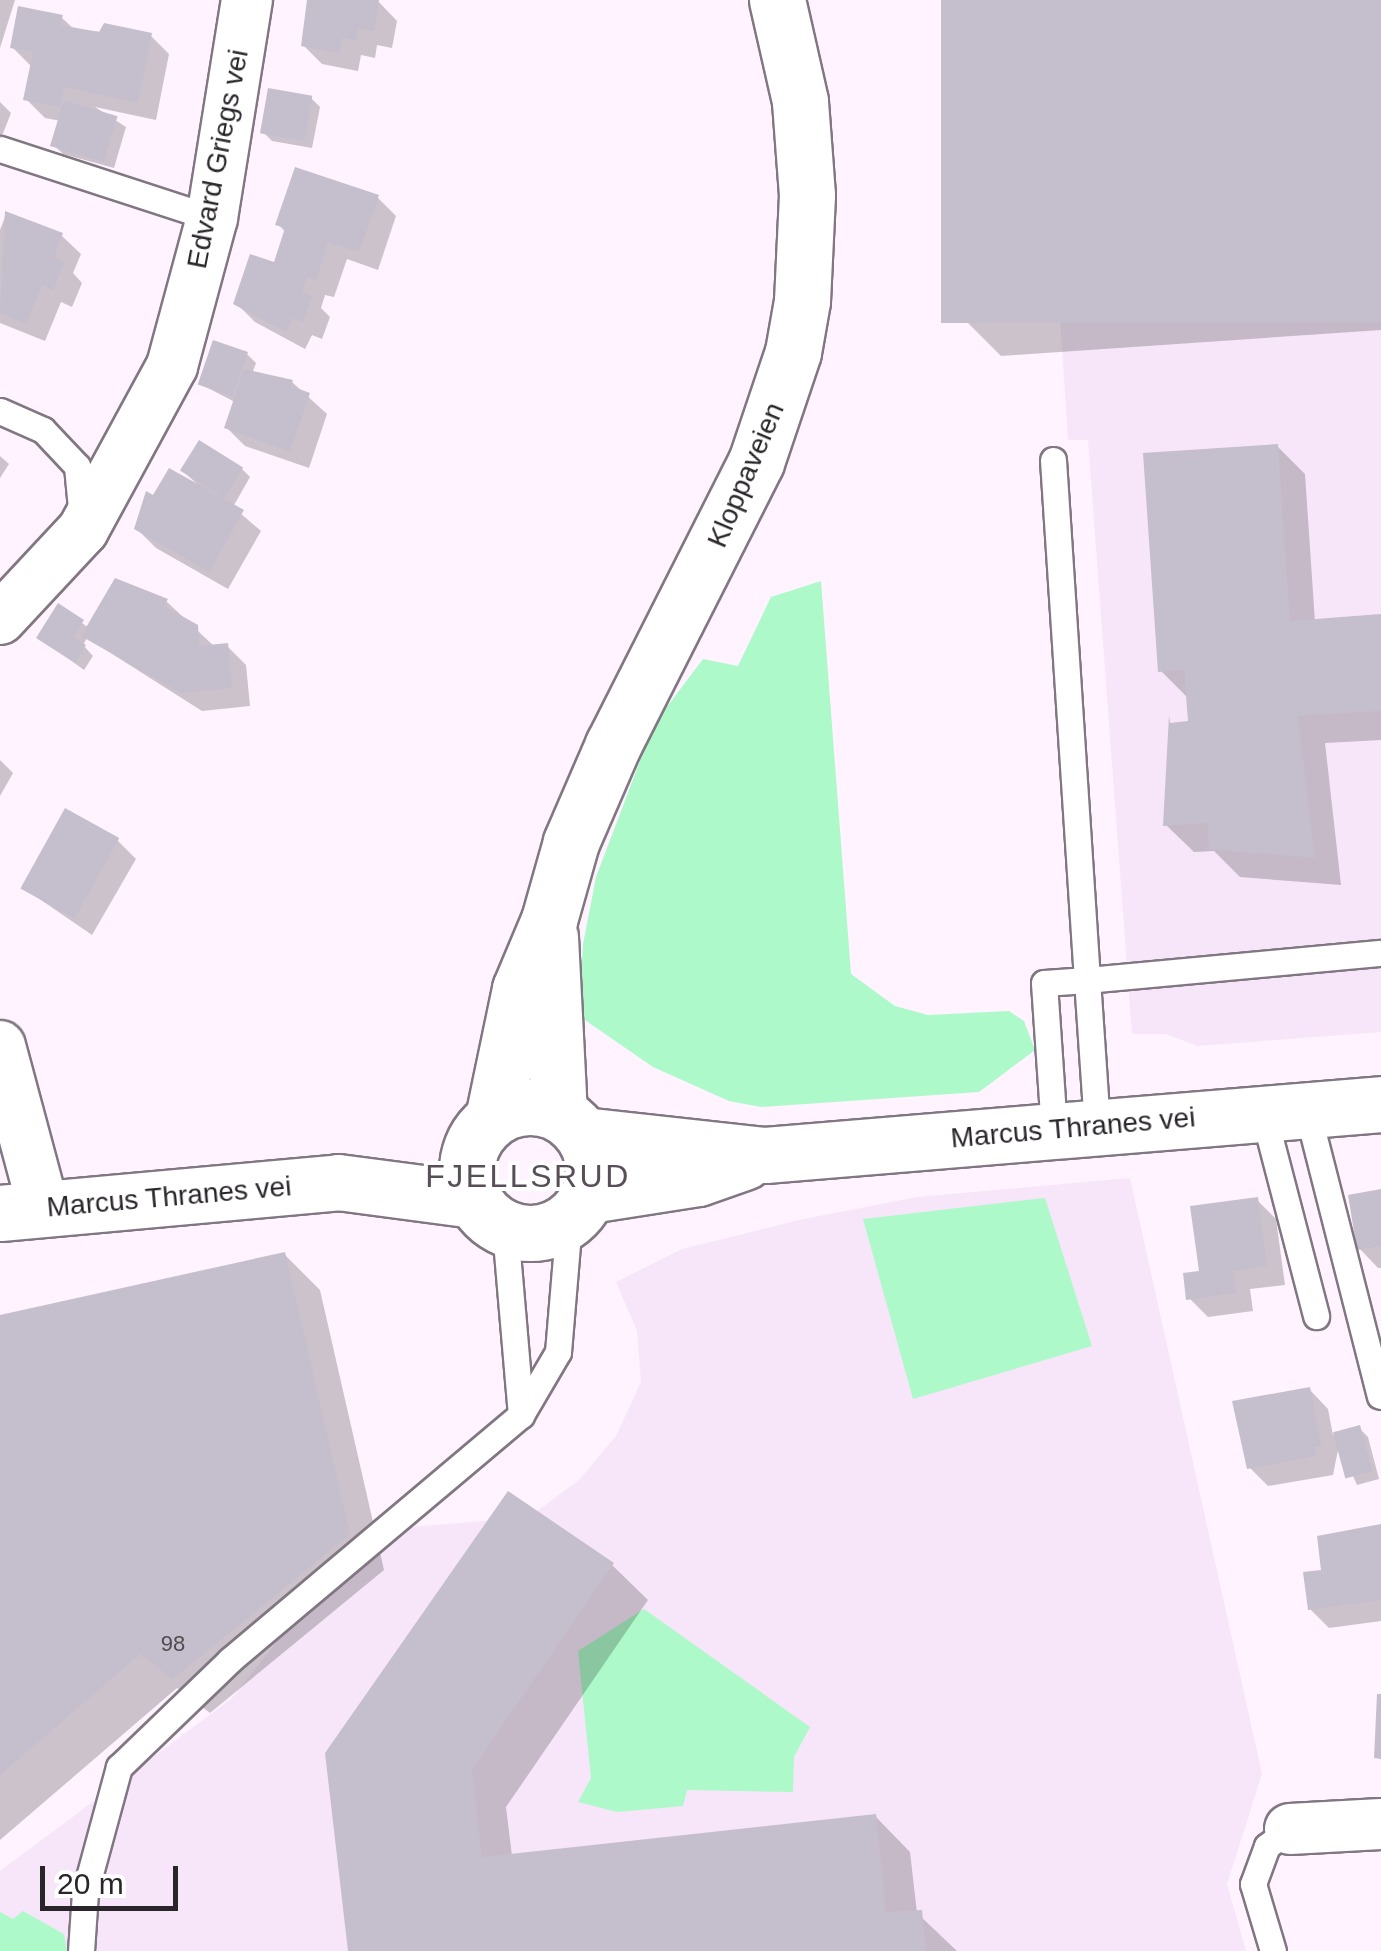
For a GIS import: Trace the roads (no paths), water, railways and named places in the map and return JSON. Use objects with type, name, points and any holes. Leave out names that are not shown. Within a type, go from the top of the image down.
[{"type":"main road","name":"Kloppaveien","points":[[484,1128],[520,988],[549,920],[591,792],[736,508],[792,352],[802,301],[807,195],[800,101],[777,0]]},
{"type":"main road","name":"Kloppaveien","points":[[549,920],[571,1124]]},
{"type":"main road","name":"Marcus Thranes vei","points":[[579,1208],[698,1178],[766,1155],[1381,1104]]},
{"type":"main road","points":[[525,1107],[571,1124],[592,1154],[579,1208],[538,1233],[489,1214],[466,1168],[484,1128],[525,1107]]},
{"type":"main road","name":"Marcus Thranes vei","points":[[571,1124],[766,1155]]},
{"type":"main road","name":"Marcus Thranes vei","points":[[22,1210],[338,1182],[484,1128]]},
{"type":"main road","name":"Marcus Thranes vei","points":[[338,1182],[489,1214]]},
{"type":"street","name":"Edvard Griegs vei","points":[[0,620],[84,530],[172,366],[212,218],[247,0]]},
{"type":"street","points":[[0,1046],[22,1210]]},
{"type":"street","points":[[1290,1829],[1381,1824]]},
{"type":"lane","points":[[0,149],[212,218]]},
{"type":"lane","points":[[0,411],[43,430],[77,466],[84,530]]},
{"type":"lane","points":[[1052,460],[1087,980],[1075,1128]]},
{"type":"lane","points":[[1075,1128],[1044,983],[1380,953]]},
{"type":"lane","points":[[1284,1111],[1316,1316]]},
{"type":"lane","points":[[1284,1111],[1380,1396]]},
{"type":"lane","points":[[81,1951],[85,1892],[119,1767],[230,1660],[521,1415],[558,1352],[579,1208]]},
{"type":"lane","points":[[489,1214],[521,1415]]},
{"type":"lane","points":[[1272,1951],[1253,1884],[1267,1846],[1290,1829]]},
{"type":"district","name":"FJELLSRUD","points":[[528,1176]]}]
